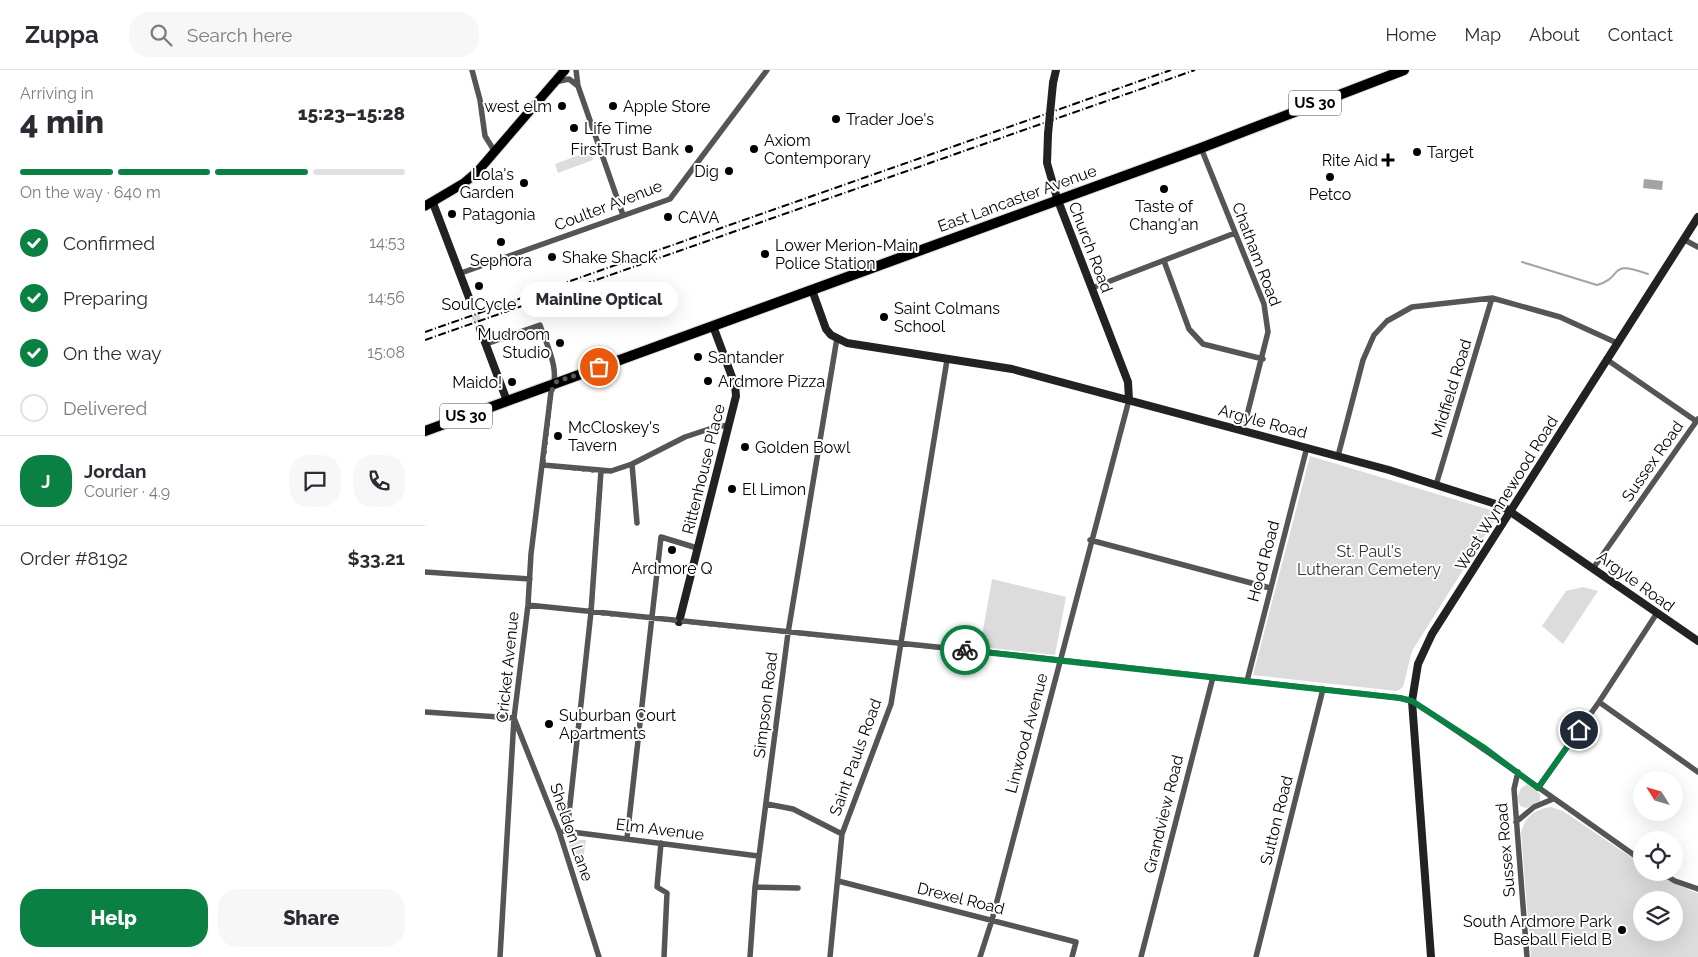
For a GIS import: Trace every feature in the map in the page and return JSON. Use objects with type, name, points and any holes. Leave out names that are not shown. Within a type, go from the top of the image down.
[{"type":"highway","name":"East Lancaster Avenue","points":[[556,382],[812,290],[1057,198],[1201,148],[1404,70]]},
{"type":"highway","name":"US 30","points":[[425,430],[556,382]]},
{"type":"main road","points":[[429,205],[464,183],[495,152],[565,70]]},
{"type":"street","points":[[472,70],[480,100],[485,136],[495,152]]},
{"type":"street","points":[[576,70],[578,86],[623,215]]},
{"type":"street","name":"Coulter Avenue","points":[[461,273],[673,196],[767,70]]},
{"type":"street","name":"Church Road","points":[[1055,70],[1047,163],[1057,198],[1128,382],[1129,400]]},
{"type":"street","points":[[555,82],[569,79],[578,86]]},
{"type":"street","name":"Chatham Road","points":[[1201,148],[1264,304],[1268,332],[1263,359],[1243,431]]},
{"type":"street","points":[[429,205],[461,273],[471,302]]},
{"type":"street","name":"West Wynnewood Road","points":[[1431,957],[1412,701],[1414,678],[1423,652],[1606,359],[1698,217]]},
{"type":"street","points":[[1093,288],[1235,233]]},
{"type":"street","points":[[1683,239],[1698,247]]},
{"type":"street","points":[[1164,261],[1189,329],[1203,344],[1263,359]]},
{"type":"street","points":[[812,290],[826,329],[837,338]]},
{"type":"street","points":[[1337,456],[1363,360],[1374,336],[1387,321],[1412,307],[1423,304],[1493,298],[1560,317],[1617,342]]},
{"type":"street","name":"Midfield Road","points":[[1436,485],[1493,298]]},
{"type":"street","points":[[486,344],[540,324],[555,372],[556,382]]},
{"type":"street","name":"Rittenhouse Place","points":[[679,622],[729,425],[736,390],[713,326]]},
{"type":"street","points":[[480,329],[507,401]]},
{"type":"street","name":"Argyle Road","points":[[837,338],[847,343],[1012,369],[1307,447],[1502,506],[1594,567],[1698,641]]},
{"type":"street","name":"Simpson Road","points":[[750,957],[758,856],[767,804],[788,633],[837,338]]},
{"type":"street","points":[[1606,359],[1697,420]]},
{"type":"street","name":"Saint Pauls Road","points":[[830,957],[839,881],[841,834],[891,704],[899,644],[947,360]]},
{"type":"street","name":"Cricket Avenue","points":[[500,957],[515,718],[551,392],[556,382]]},
{"type":"street","name":"Linwood Avenue","points":[[980,957],[992,920],[1090,540],[1129,400]]},
{"type":"street","name":"Sussex Road","points":[[1594,567],[1697,420]]},
{"type":"street","points":[[543,465],[611,472],[632,464],[685,437],[715,427],[729,425]]},
{"type":"street","name":"Hood Road","points":[[1247,681],[1307,447]]},
{"type":"street","points":[[632,464],[637,523]]},
{"type":"street","points":[[567,832],[591,612],[601,471]]},
{"type":"street","points":[[627,838],[661,537],[697,548]]},
{"type":"street","points":[[1090,540],[1270,588]]},
{"type":"street","points":[[425,572],[530,579]]},
{"type":"street","points":[[528,605],[1213,677],[1412,701],[1518,772],[1553,799],[1633,854]]},
{"type":"street","points":[[1538,788],[1599,702],[1657,613]]},
{"type":"street","name":"Grandview Road","points":[[1141,957],[1213,677]]},
{"type":"street","name":"Sutton Road","points":[[1256,957],[1323,689]]},
{"type":"street","points":[[1599,702],[1698,772]]},
{"type":"street","points":[[425,712],[515,718]]},
{"type":"street","name":"Sheldon Lane","points":[[515,718],[559,831],[599,957]]},
{"type":"street","name":"Sussex Road","points":[[1518,772],[1514,789],[1527,957]]},
{"type":"street","points":[[1516,822],[1534,807],[1553,799]]},
{"type":"street","points":[[767,804],[793,809],[841,834]]},
{"type":"street","name":"Elm Avenue","points":[[559,831],[627,838],[758,856]]},
{"type":"street","points":[[661,843],[657,887],[667,893],[664,957]]},
{"type":"street","name":"Drexel Road","points":[[839,881],[1076,942],[1072,957]]},
{"type":"street","points":[[1675,881],[1698,888]]},
{"type":"street","points":[[755,887],[798,888]]},
{"type":"green space","points":[[590,151],[593,160],[558,173],[555,164]]},
{"type":"green space","name":"St. Paul's Lutheran Cemetery","points":[[1310,456],[1497,512],[1497,516],[1412,651],[1403,687],[1397,691],[1253,675]]},
{"type":"green space","points":[[992,579],[1066,597],[1055,655],[980,647]]},
{"type":"green space","points":[[1583,587],[1598,591],[1563,644],[1542,626],[1566,591]]},
{"type":"green space","points":[[1527,784],[1540,794],[1540,802],[1526,808],[1520,806],[1517,798],[1521,788]]},
{"type":"green space","points":[[1551,807],[1563,811],[1633,859],[1633,881],[1671,881],[1698,893],[1698,957],[1531,957],[1521,833],[1522,827],[1528,818],[1540,810]]},
{"type":"green space","points":[[567,840],[586,840],[580,879]]},
{"type":"shaded area","points":[[1644,179],[1663,181],[1662,190],[1643,188]]},
{"type":"waterway","points":[[1522,262],[1597,285],[1606,282],[1621,269],[1626,268],[1648,274]]},
{"type":"tunnel","points":[[471,303],[480,329]]},
{"type":"railway","points":[[425,332],[1171,70]]},
{"type":"railway","points":[[425,340],[1195,70]]},
{"type":"way so far","points":[[599,367],[556,382],[551,392],[543,465],[601,471],[591,612],[965,650]]},
{"type":"place","name":"west elm","points":[[562,106]]},
{"type":"place","name":"Apple Store","points":[[613,106]]},
{"type":"place","name":"Trader Joe's","points":[[836,119]]},
{"type":"place","name":"Life Time","points":[[574,128]]},
{"type":"place","name":"FirstTrust Bank","points":[[689,149]]},
{"type":"place","name":"Axiom Contemporary","points":[[754,149]]},
{"type":"place","name":"Target","points":[[1417,152]]},
{"type":"place","name":"Rite Aid","points":[[1388,160]]},
{"type":"place","name":"Dig","points":[[729,171]]},
{"type":"place","name":"Petco","points":[[1330,177]]},
{"type":"place","name":"Lola's Garden","points":[[524,183]]},
{"type":"place","name":"Taste of Chang'an","points":[[1164,189]]},
{"type":"place","name":"Patagonia","points":[[452,214]]},
{"type":"place","name":"CAVA","points":[[668,217]]},
{"type":"place","name":"Sephora","points":[[501,242]]},
{"type":"place","name":"Lower Merion-Main Police Station","points":[[765,254]]},
{"type":"place","name":"Shake Shack","points":[[552,257]]},
{"type":"place","name":"SoulCycle","points":[[479,286]]},
{"type":"place","name":"Saint Colmans School","points":[[884,317]]},
{"type":"place","name":"Mudroom Studio","points":[[560,343]]},
{"type":"place","name":"Santander","points":[[698,357]]},
{"type":"place","name":"Mainline Optical","points":[[599,367]]},
{"type":"place","name":"Ardmore Pizza","points":[[708,381]]},
{"type":"place","name":"Maido!","points":[[512,382]]},
{"type":"place","name":"McCloskey's Tavern","points":[[558,436]]},
{"type":"place","name":"Golden Bowl","points":[[745,447]]},
{"type":"place","name":"El Limon","points":[[732,489]]},
{"type":"place","name":"Ardmore Q","points":[[672,550]]},
{"type":"place","name":"Suburban Court Apartments","points":[[549,724]]},
{"type":"place","name":"South Ardmore Park Baseball Field B","points":[[1622,930]]},
{"type":"route","points":[[965,650],[1400,698],[1412,701],[1483,747],[1538,788],[1579,730]]}]
